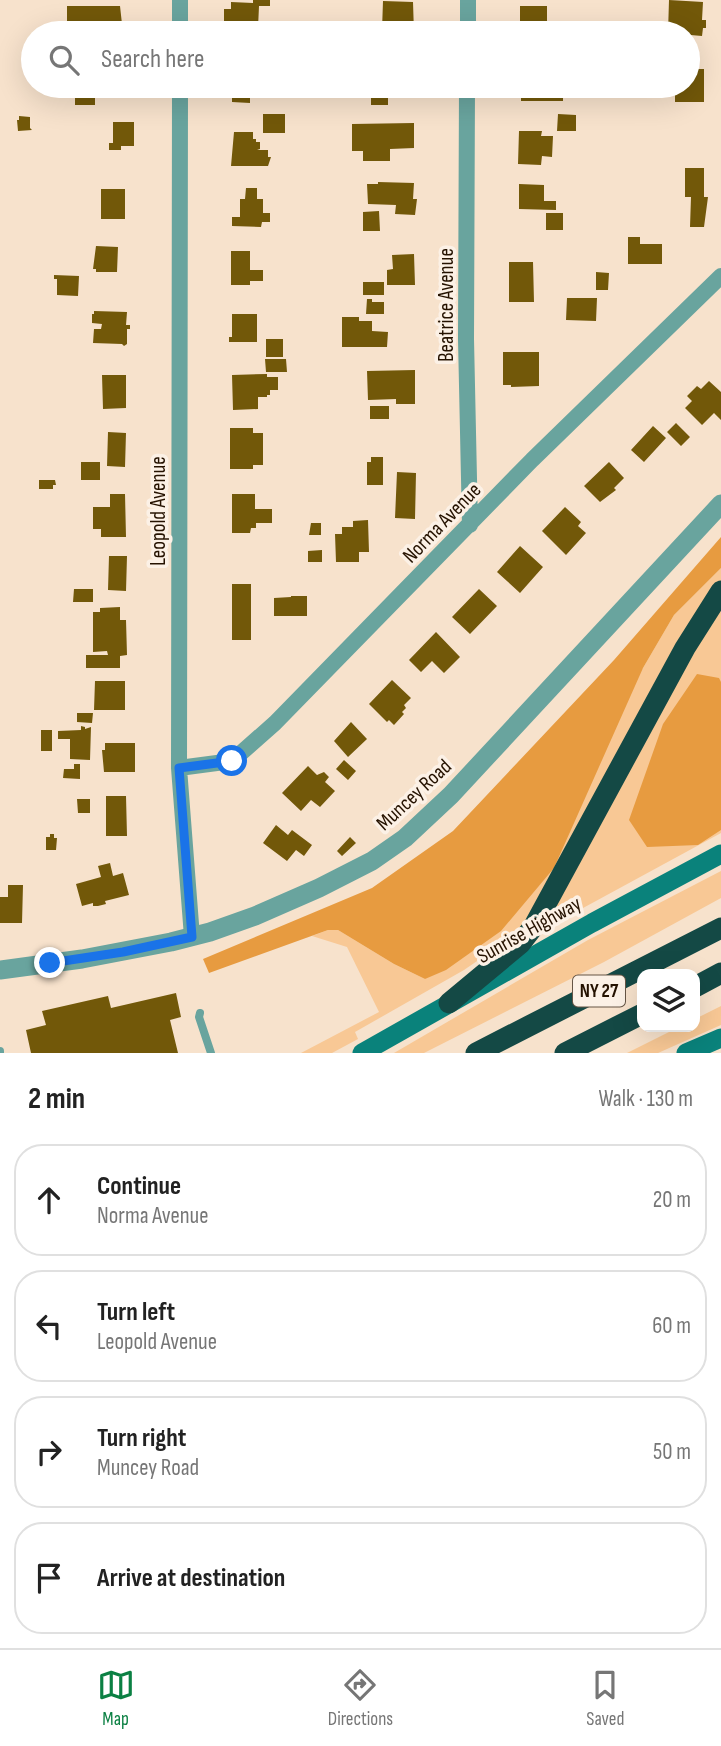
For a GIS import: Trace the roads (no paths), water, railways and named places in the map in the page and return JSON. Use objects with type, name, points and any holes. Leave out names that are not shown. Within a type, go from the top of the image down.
[{"type":"highway","points":[[449,1003],[520,943],[534,926],[685,648],[721,591]]},
{"type":"highway","name":"NY 27","points":[[476,1053],[721,928]]},
{"type":"highway","points":[[700,984],[721,974]]},
{"type":"highway","name":"NY 27","points":[[565,1053],[637,1017]]},
{"type":"main road","name":"Sunrise Highway","points":[[362,1053],[721,854]]},
{"type":"main road","points":[[685,1053],[721,1038]]},
{"type":"street","points":[[180,0],[180,21]]},
{"type":"street","points":[[468,0],[468,21]]},
{"type":"street","name":"Leopold Avenue","points":[[180,98],[179,768],[192,937]]},
{"type":"street","name":"Beatrice Avenue","points":[[467,98],[466,339],[470,525]]},
{"type":"street","name":"Norma Avenue","points":[[179,768],[232,761],[275,723],[532,460],[721,276]]},
{"type":"street","name":"Muncey Road","points":[[0,970],[82,959],[192,937],[255,916],[372,861],[405,838],[460,785],[721,503]]},
{"type":"lane","points":[[200,1013],[211,1053]]}]
